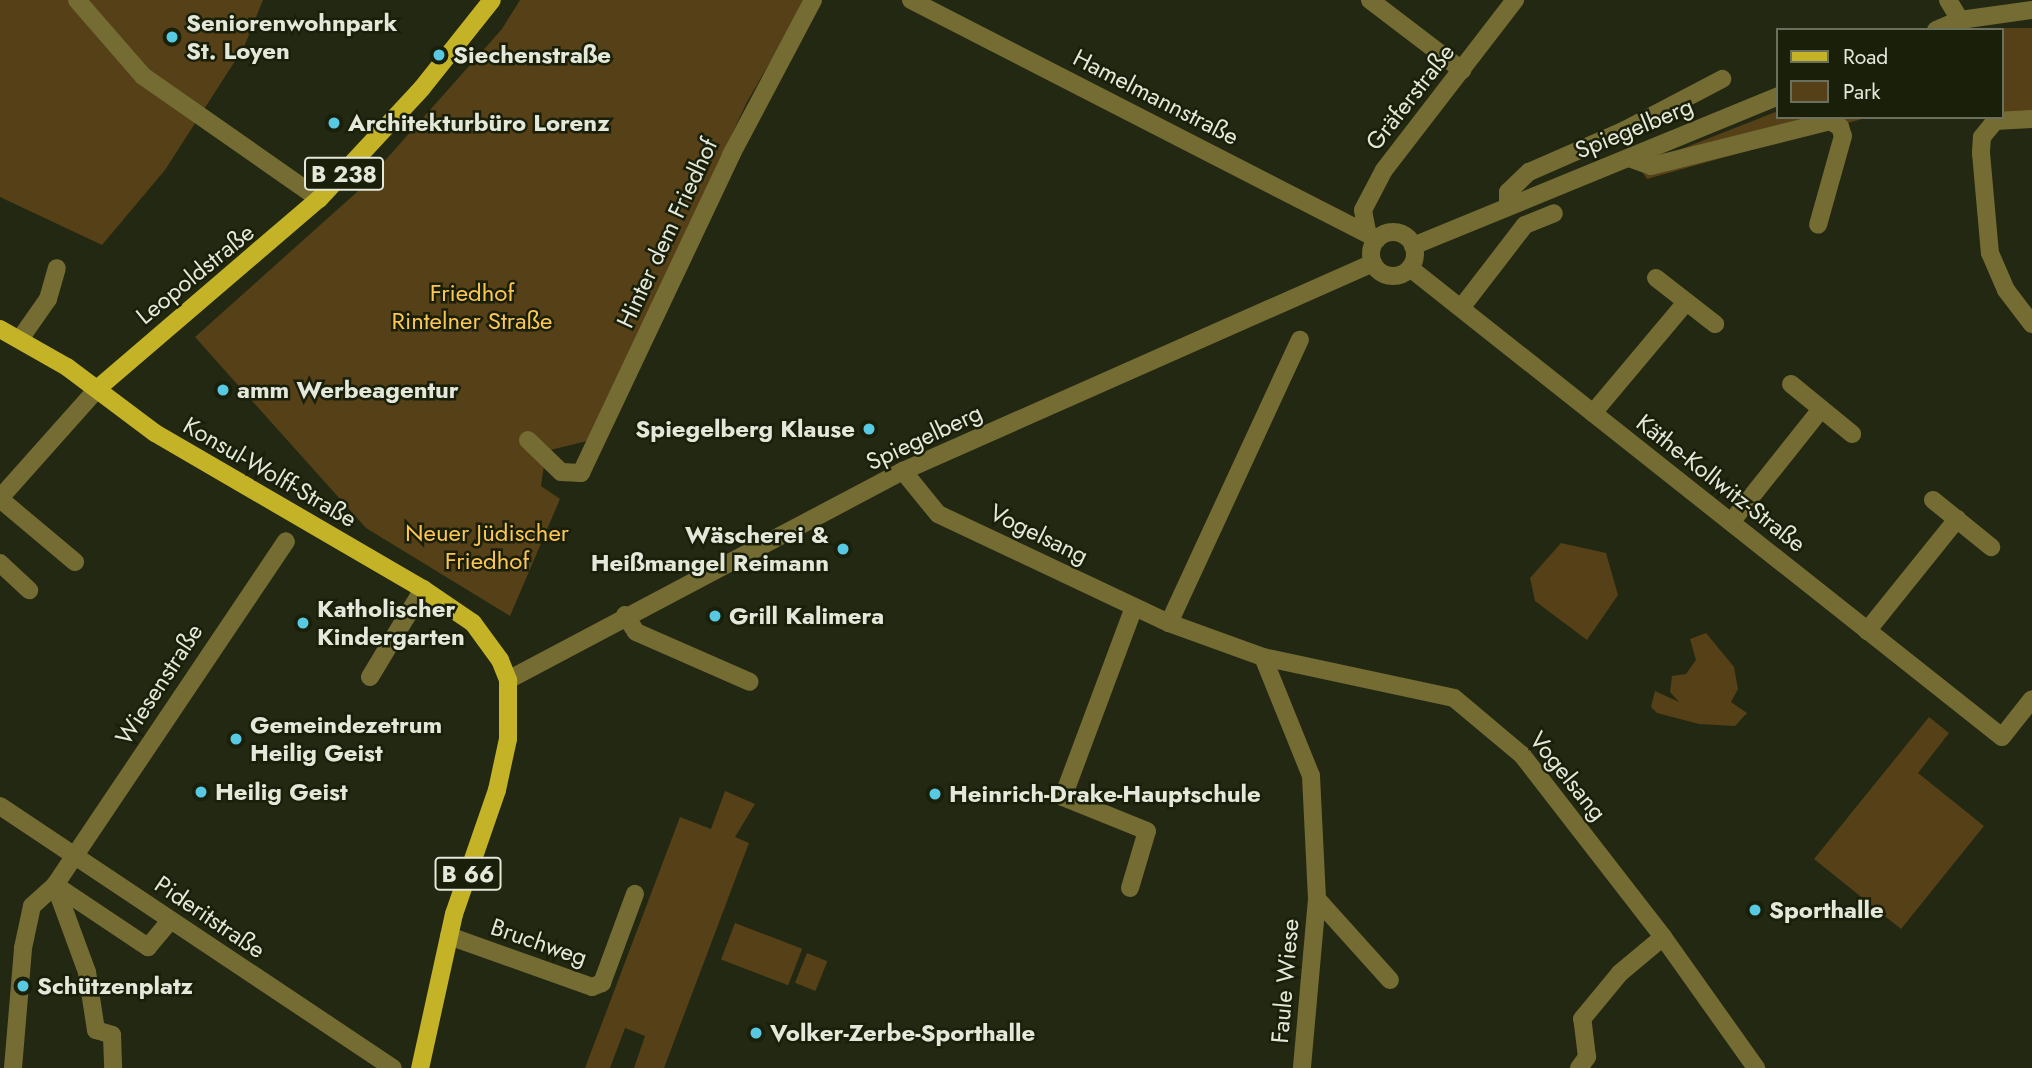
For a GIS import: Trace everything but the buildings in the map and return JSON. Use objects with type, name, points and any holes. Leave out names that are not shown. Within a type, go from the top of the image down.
[{"type":"main road","name":"Leopoldstraße","points":[[97,389],[319,199],[422,88],[492,0]]},
{"type":"main road","name":"Konsul-Wolff-Straße","points":[[0,329],[97,389],[172,443],[422,589],[482,632],[508,680]]},
{"type":"main road","name":"B 66","points":[[420,1068],[449,936],[497,790],[508,739],[508,680]]},
{"type":"street","points":[[77,0],[143,76],[319,199]]},
{"type":"street","name":"Hinter dem Friedhof","points":[[527,440],[561,472],[581,474],[731,155],[813,0]]},
{"type":"street","name":"Hamelmannstraße","points":[[911,0],[1372,235]]},
{"type":"street","points":[[1370,0],[1462,70]]},
{"type":"street","name":"Gräferstraße","points":[[1372,235],[1363,210],[1384,170],[1515,0]]},
{"type":"street","points":[[1948,0],[1960,20]]},
{"type":"street","points":[[1941,28],[1960,20],[2032,10]]},
{"type":"street","name":"Spiegelberg","points":[[1508,205],[1508,192],[1529,172],[1625,130],[1722,79]]},
{"type":"street","name":"Spiegelberg","points":[[1413,246],[1776,97]]},
{"type":"street","points":[[2004,118],[2032,119]]},
{"type":"street","points":[[2003,119],[1987,127],[1981,153],[1990,253],[2006,290],[2032,324]]},
{"type":"street","points":[[1629,158],[1651,166],[1830,121],[1840,127],[1843,136],[1818,225]]},
{"type":"street","points":[[1461,308],[1525,225],[1554,213]]},
{"type":"street","points":[[1397,233],[1413,246],[1410,268],[1394,276],[1373,263],[1372,235],[1397,233]]},
{"type":"street","name":"Spiegelberg","points":[[508,680],[625,615],[903,471],[1373,263]]},
{"type":"street","points":[[20,339],[48,299],[57,268]]},
{"type":"street","name":"Käthe-Kollwitz-Straße","points":[[1410,268],[2002,737],[2032,699]]},
{"type":"street","points":[[1656,278],[1715,324]]},
{"type":"street","points":[[1593,413],[1686,302]]},
{"type":"street","points":[[1169,623],[1300,340]]},
{"type":"street","points":[[1791,384],[1852,434]]},
{"type":"street","name":"Leopoldstraße","points":[[0,498],[97,389]]},
{"type":"street","points":[[1732,521],[1821,409]]},
{"type":"street","name":"Vogelsang","points":[[903,471],[938,513],[1169,623],[1263,657],[1454,698],[1522,755],[1663,937],[1756,1068]]},
{"type":"street","points":[[0,498],[75,562]]},
{"type":"street","points":[[1933,500],[1991,547]]},
{"type":"street","points":[[1867,631],[1957,519]]},
{"type":"street","name":"Wiesenstraße","points":[[13,1068],[23,948],[32,906],[55,885],[286,541]]},
{"type":"street","points":[[0,563],[29,590]]},
{"type":"street","points":[[370,677],[422,589]]},
{"type":"street","points":[[1130,888],[1147,831],[1063,797],[1134,607]]},
{"type":"street","points":[[625,615],[636,632],[750,682]]},
{"type":"street","name":"Faule Wiese","points":[[1263,657],[1311,776],[1317,899],[1302,1068]]},
{"type":"street","name":"Pideritstraße","points":[[0,806],[393,1068]]},
{"type":"street","points":[[55,885],[148,947],[171,920]]},
{"type":"street","points":[[55,885],[87,972],[96,1030],[112,1035],[113,1068]]},
{"type":"street","name":"Bruchweg","points":[[449,936],[592,987],[603,983],[635,894]]},
{"type":"street","name":"Faule Wiese","points":[[1317,899],[1390,980]]},
{"type":"street","points":[[1589,1064],[1582,1019],[1620,973],[1663,937]]},
{"type":"green space","points":[[0,0],[263,0],[244,47],[165,170],[102,245],[0,197]]},
{"type":"green space","name":"Friedhof Rintelner Straße","points":[[520,0],[806,0],[747,102],[587,441],[546,451],[541,486],[560,499],[510,616],[366,528],[195,337],[357,192],[502,29]]},
{"type":"green space","points":[[2004,28],[2032,28],[2032,113],[2004,113]]},
{"type":"green space","points":[[1776,112],[1776,119],[1862,119],[1647,179],[1638,166]]},
{"type":"green space","points":[[1561,543],[1606,553],[1618,595],[1587,640],[1535,601],[1530,578]]},
{"type":"green space","points":[[1706,633],[1734,667],[1738,689],[1731,702],[1747,713],[1735,726],[1699,724],[1657,713],[1651,707],[1655,691],[1679,702],[1670,692],[1672,676],[1686,674],[1696,660],[1690,639]]},
{"type":"green space","points":[[1929,717],[1949,733],[1918,773],[1984,826],[1901,929],[1814,859]]},
{"type":"green space","points":[[725,791],[755,804],[735,837],[749,843],[664,1068],[634,1068],[645,1036],[625,1028],[610,1068],[585,1068],[680,817],[711,829]]},
{"type":"green space","points":[[735,923],[802,949],[788,985],[721,959]]},
{"type":"green space","points":[[807,953],[827,961],[815,991],[795,983]]},
{"type":"place","name":"Seniorenwohnpark St. Loyen","points":[[172,37]]},
{"type":"place","name":"Siechenstraße","points":[[439,55]]},
{"type":"place","name":"Architekturbüro Lorenz","points":[[334,123]]},
{"type":"place","name":"amm Werbeagentur","points":[[223,390]]},
{"type":"place","name":"Spiegelberg Klause","points":[[869,429]]},
{"type":"place","name":"Wäscherei & Heißmangel Reimann","points":[[843,549]]},
{"type":"place","name":"Grill Kalimera","points":[[715,616]]},
{"type":"place","name":"Katholischer Kindergarten","points":[[303,623]]},
{"type":"place","name":"Gemeindezetrum Heilig Geist","points":[[236,739]]},
{"type":"place","name":"Heilig Geist","points":[[201,792]]},
{"type":"place","name":"Heinrich-Drake-Hauptschule","points":[[935,794]]},
{"type":"place","name":"Sporthalle","points":[[1755,910]]},
{"type":"place","name":"Schützenplatz","points":[[23,986]]},
{"type":"place","name":"Volker-Zerbe-Sporthalle","points":[[756,1033]]},
{"type":"park label","name":"Neuer Jüdischer Friedhof","points":[[487,547]]}]
